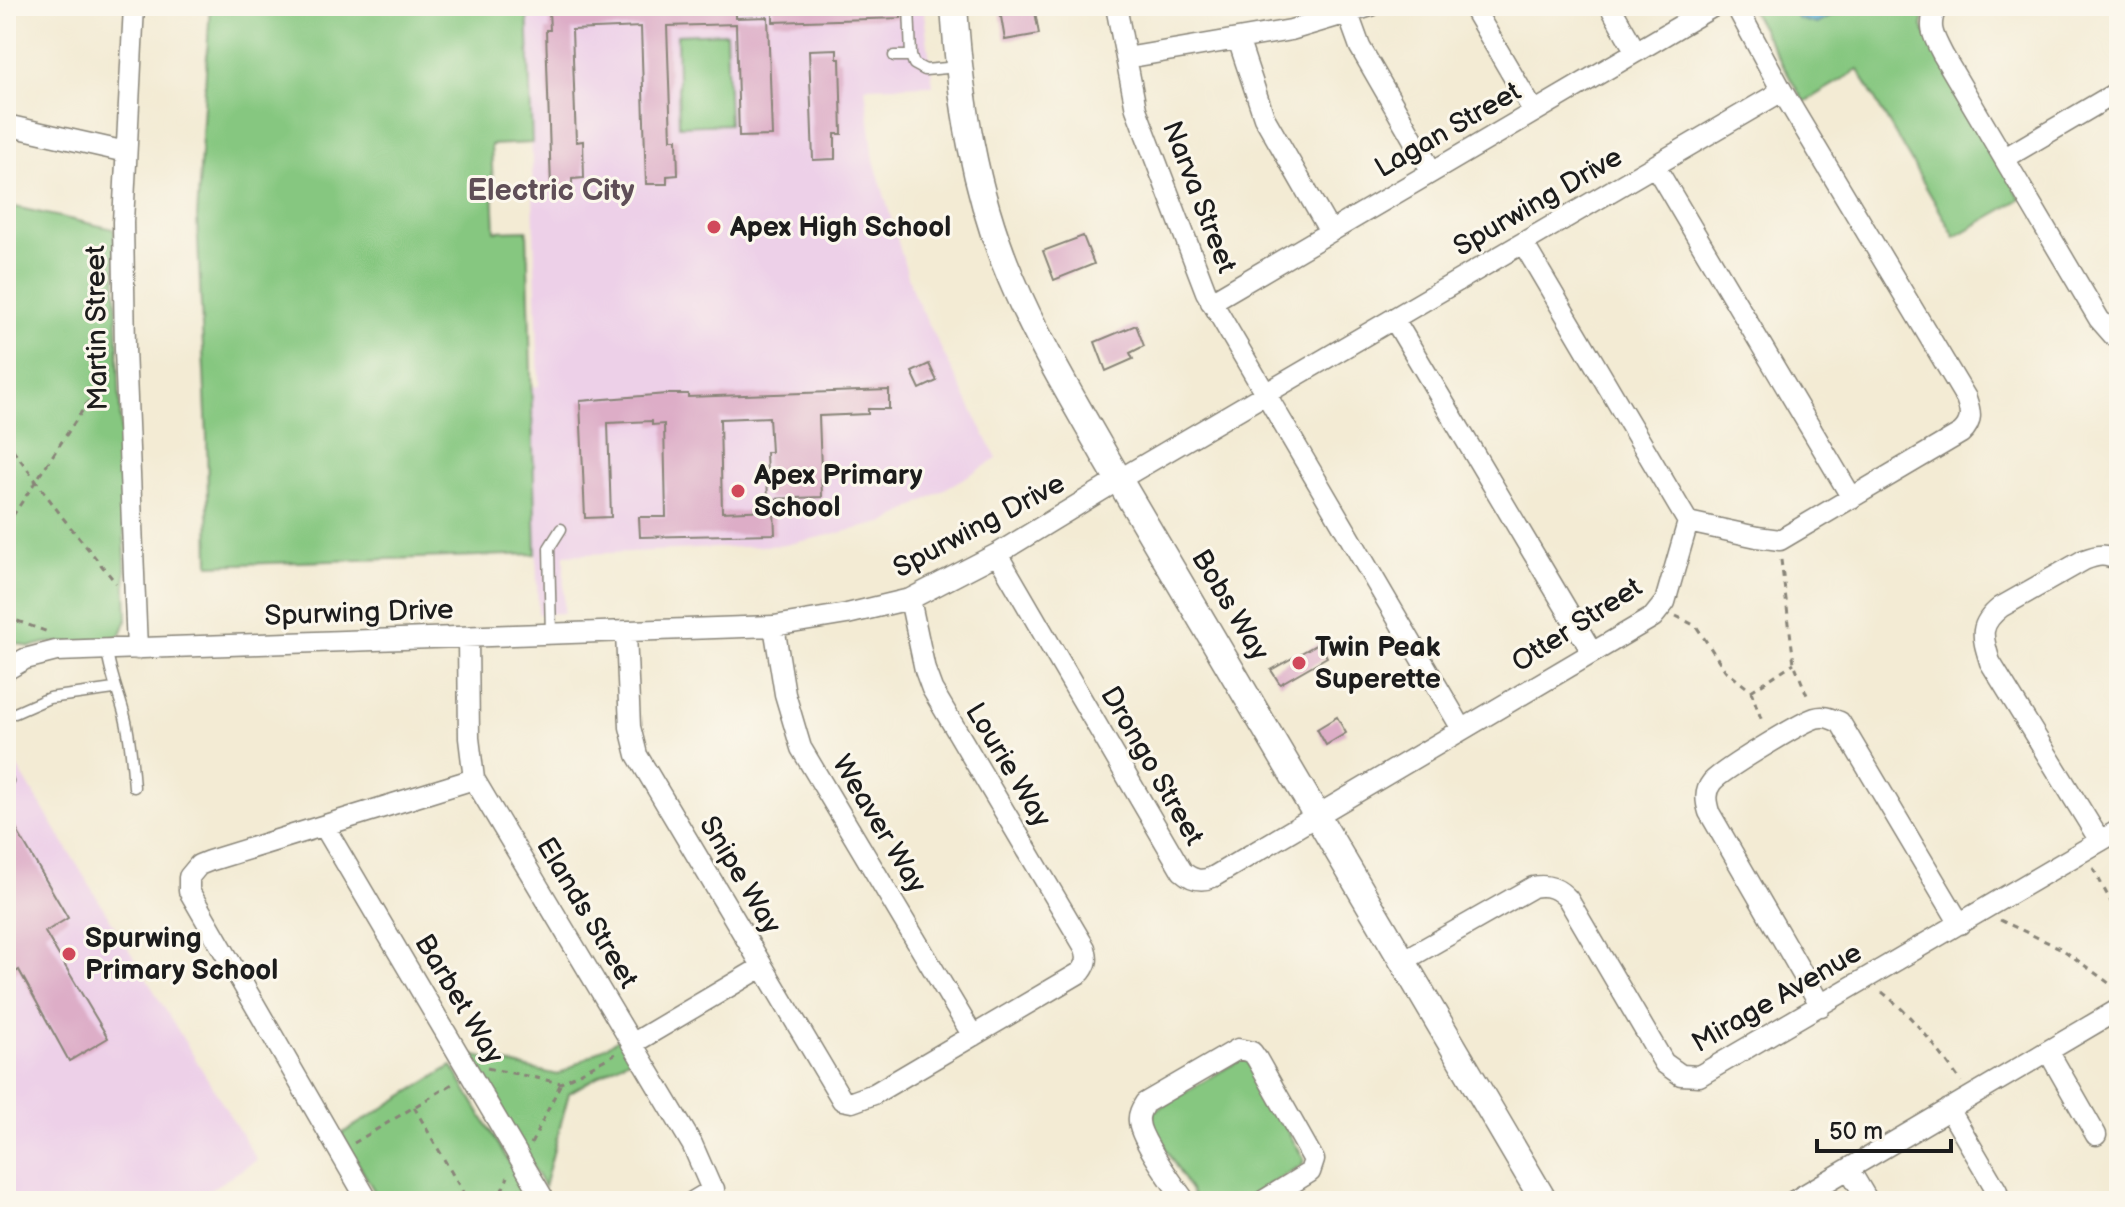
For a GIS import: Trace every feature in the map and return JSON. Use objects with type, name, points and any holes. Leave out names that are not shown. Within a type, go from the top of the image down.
[{"type":"street","name":"Martin Street","points":[[134,6],[123,222],[137,649]]},
{"type":"street","name":"Bobs Way","points":[[954,6],[968,140],[1010,276],[1055,369],[1544,1201]]},
{"type":"street","name":"Narva Street","points":[[1116,6],[1136,109],[1211,302],[1462,729]]},
{"type":"street","points":[[1126,58],[1291,30],[1371,6]]},
{"type":"street","points":[[1472,6],[1534,112]]},
{"type":"street","points":[[1610,6],[1636,52]]},
{"type":"street","name":"Lagan Street","points":[[1211,302],[1714,6]]},
{"type":"street","points":[[1523,243],[1688,522],[1780,540],[1966,428],[1971,417],[1966,398],[1782,91],[1736,6]]},
{"type":"street","points":[[1937,6],[1931,18],[1934,38],[2099,319],[2113,335],[2119,336]]},
{"type":"street","points":[[1348,14],[1360,47],[1432,172]]},
{"type":"street","points":[[1238,39],[1264,117],[1330,232]]},
{"type":"street","name":"Spurwing Drive","points":[[6,670],[25,659],[56,651],[774,626],[847,614],[910,599],[997,554],[1782,91]]},
{"type":"street","points":[[2005,158],[2119,91]]},
{"type":"street","points":[[6,125],[126,152]]},
{"type":"street","points":[[1655,166],[1852,498]]},
{"type":"street","points":[[1394,319],[1592,652]]},
{"type":"street","name":"Otter Street","points":[[1317,815],[1653,617],[1662,609],[1668,595],[1688,522]]},
{"type":"street","name":"Drongo Street","points":[[997,554],[1178,865],[1188,876],[1201,880],[1213,877],[1317,815]]},
{"type":"street","points":[[2092,846],[1990,662],[1983,635],[1990,616],[2001,607],[2084,560],[2105,555],[2119,561]]},
{"type":"street","name":"Lourie Way","points":[[910,599],[925,670],[945,714],[1085,948],[1086,966],[1081,972],[973,1036]]},
{"type":"street","name":"Weaver Way","points":[[774,626],[785,694],[801,748],[973,1036]]},
{"type":"street","name":"Snipe Way","points":[[626,633],[630,727],[637,755],[842,1100],[852,1102],[874,1094],[973,1036]]},
{"type":"street","name":"Elands Street","points":[[468,637],[469,738],[474,779],[692,1144],[716,1195]]},
{"type":"street","points":[[1821,1006],[1706,803],[1710,784],[1719,775],[1770,744],[1816,718],[1828,717],[1840,722],[1960,924]]},
{"type":"street","points":[[367,1201],[189,891],[189,877],[199,865],[474,779]]},
{"type":"street","name":"Barbet Way","points":[[324,826],[545,1201]]},
{"type":"street","name":"Mirage Avenue","points":[[1403,961],[1526,891],[1541,885],[1549,886],[1568,899],[1664,1063],[1674,1072],[1689,1077],[1707,1074],[2119,830]]},
{"type":"street","points":[[632,1044],[762,967]]},
{"type":"street","points":[[1794,1201],[2119,1009]]},
{"type":"street","points":[[1185,1201],[1146,1139],[1138,1119],[1140,1110],[1145,1103],[1238,1049],[1252,1052],[1257,1059],[1314,1160],[1310,1172],[1263,1201]]},
{"type":"street","points":[[2048,1051],[2096,1135]]},
{"type":"street","points":[[1949,1109],[1997,1191]]},
{"type":"street","points":[[1849,1169],[1868,1201]]},
{"type":"street","points":[[694,1201],[716,1195]]},
{"type":"lane","points":[[909,6],[914,64],[921,69],[958,67]]},
{"type":"lane","points":[[894,56],[911,56]]},
{"type":"lane","points":[[551,635],[549,548],[561,529]]},
{"type":"lane","points":[[107,650],[131,749],[134,787]]},
{"type":"lane","points":[[15,713],[49,698],[114,689]]},
{"type":"path","points":[[6,526],[102,381],[112,349],[125,349]]},
{"type":"path","points":[[6,440],[118,585],[134,587]]},
{"type":"path","points":[[1780,540],[1794,663],[1816,718]]},
{"type":"path","points":[[1662,609],[1696,626],[1725,670],[1751,691],[1770,744]]},
{"type":"path","points":[[6,617],[59,636],[56,651]]},
{"type":"path","points":[[1751,691],[1794,663]]},
{"type":"path","points":[[2092,846],[2119,917]]},
{"type":"path","points":[[1960,924],[2000,920],[2062,949],[2119,990]]},
{"type":"path","points":[[1867,979],[1903,1009],[1971,1096]]},
{"type":"path","points":[[526,1155],[561,1083],[632,1044]]},
{"type":"path","points":[[480,1066],[561,1083]]},
{"type":"path","points":[[340,1151],[464,1077]]},
{"type":"path","points":[[414,1107],[468,1201]]},
{"type":"path","points":[[495,1201],[509,1174]]},
{"type":"shaded area","name":"Apex High School","points":[[527,6],[923,6],[933,85],[865,87],[874,160],[913,293],[997,459],[887,522],[785,545],[564,555],[564,613],[538,614],[531,387],[539,386]]},
{"type":"shaded area","name":"Spurwing Primary School","points":[[6,748],[257,1160],[192,1201],[6,1201]]},
{"type":"green space","points":[[210,6],[527,6],[532,143],[491,145],[495,231],[527,230],[536,554],[209,565],[207,437],[197,218]]},
{"type":"green space","points":[[1749,6],[1927,6],[1922,26],[2021,199],[1955,237],[1858,70],[1804,102]]},
{"type":"green space","points":[[726,33],[729,124],[679,126],[677,35]]},
{"type":"green space","points":[[6,205],[114,229],[127,619],[121,634],[108,641],[45,643],[30,647],[10,641],[6,643]]},
{"type":"green space","points":[[620,1038],[632,1057],[569,1093],[544,1187],[467,1054],[558,1075]]},
{"type":"green space","points":[[1245,1057],[1304,1159],[1302,1165],[1241,1201],[1196,1201],[1152,1125],[1154,1111]]},
{"type":"green space","points":[[452,1066],[526,1191],[509,1201],[380,1201],[341,1134]]},
{"type":"water","points":[[1789,6],[1850,6],[1817,24],[1798,19]]},
{"type":"building","points":[[573,6],[736,6],[736,18],[768,17],[772,136],[739,137],[736,24],[667,26],[671,139],[677,139],[678,175],[667,176],[667,184],[646,184],[641,27],[572,30],[576,142],[583,141],[584,178],[572,179],[572,187],[551,188],[546,30],[550,30],[549,10],[573,10]]},
{"type":"building","points":[[773,6],[901,6],[901,18],[773,22]]},
{"type":"building","points":[[1034,6],[1039,34],[1005,40],[1000,11]]},
{"type":"building","points":[[837,49],[837,59],[840,59],[842,134],[835,134],[835,159],[813,160],[809,50]]},
{"type":"building","points":[[1083,236],[1094,264],[1054,280],[1043,251]]},
{"type":"building","points":[[1136,325],[1144,346],[1130,353],[1133,359],[1106,371],[1095,342]]},
{"type":"building","points":[[929,364],[937,381],[920,389],[912,372]]},
{"type":"building","points":[[889,390],[889,409],[868,409],[868,414],[819,416],[822,497],[768,499],[766,452],[771,452],[769,417],[720,419],[722,512],[774,510],[775,534],[640,537],[639,517],[666,517],[664,424],[652,425],[652,421],[608,423],[611,517],[585,518],[580,401],[667,394],[688,394],[688,397]]},
{"type":"building","name":"Twin Peak Superette","points":[[1319,643],[1327,657],[1280,684],[1271,670]]},
{"type":"building","points":[[1337,717],[1346,733],[1326,745],[1317,729]]},
{"type":"building","points":[[6,812],[68,918],[45,932],[108,1038],[69,1061],[19,970],[6,978]]},
{"type":"place","name":"Apex High School","points":[[714,227]]},
{"type":"place","name":"Apex Primary School","points":[[738,491]]},
{"type":"place","name":"Twin Peak Superette","points":[[1299,663]]},
{"type":"place","name":"Spurwing Primary School","points":[[69,954]]},
{"type":"district","name":"Electric City","points":[[551,191]]}]
